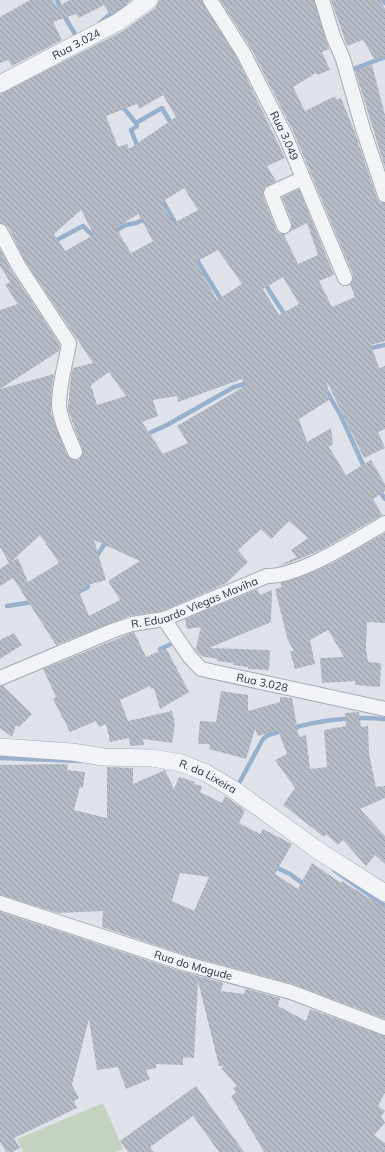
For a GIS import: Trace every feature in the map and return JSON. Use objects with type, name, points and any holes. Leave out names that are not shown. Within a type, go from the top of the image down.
[{"type":"street","name":"Rua 3.024","points":[[0,84],[118,22],[149,0]]},
{"type":"street","name":"Rua 3.049","points":[[210,0],[251,68],[285,136],[345,278]]},
{"type":"street","points":[[322,0],[333,36],[344,59],[363,129],[385,195]]},
{"type":"street","points":[[284,226],[270,192],[303,178]]},
{"type":"street","points":[[0,231],[18,265],[69,343],[59,406],[65,427],[75,452]]},
{"type":"street","name":"R. Eduardo Viegas Maviha","points":[[0,678],[112,631],[132,624],[164,619],[267,576],[277,577],[326,557],[385,523]]},
{"type":"street","name":"Rua 3.028","points":[[164,619],[189,656],[201,669],[385,709]]},
{"type":"street","name":"R. da Lixeira","points":[[0,747],[72,752],[103,757],[152,758],[180,763],[206,773],[233,789],[320,851],[385,893]]},
{"type":"street","name":"Rua do Magude","points":[[0,903],[183,963],[291,992],[385,1028]]},
{"type":"green space","points":[[103,1103],[123,1149],[116,1152],[23,1152],[17,1139]]},
{"type":"building","points":[[30,0],[53,0],[57,7],[70,0],[132,0],[110,15],[104,5],[79,18],[76,14],[53,22],[62,40],[12,66],[8,60],[0,63],[0,17]]},
{"type":"building","points":[[159,0],[202,0],[237,58],[285,158],[267,166],[276,181],[264,188],[263,196],[276,229],[279,233],[286,234],[284,235],[298,264],[318,255],[307,223],[289,232],[292,228],[292,223],[282,197],[299,189],[334,275],[319,281],[332,307],[355,297],[350,284],[353,279],[353,275],[293,131],[252,50],[220,0],[314,0],[329,49],[322,52],[330,70],[317,75],[316,73],[293,87],[305,111],[335,96],[336,100],[341,98],[354,130],[377,198],[380,202],[385,203],[385,341],[371,345],[379,368],[385,366],[385,429],[378,432],[385,448],[364,458],[327,382],[329,400],[299,419],[307,442],[331,428],[333,444],[329,447],[346,475],[371,460],[385,484],[385,491],[373,499],[382,515],[323,549],[292,562],[278,566],[297,557],[291,550],[308,538],[289,521],[271,539],[261,529],[238,550],[248,562],[225,584],[162,611],[129,616],[56,645],[13,578],[0,586],[0,569],[9,563],[0,547],[0,389],[54,374],[51,396],[51,413],[67,455],[74,460],[79,460],[83,453],[68,409],[71,375],[73,368],[93,363],[25,261],[8,227],[0,223],[0,94],[123,31],[155,8]],"holes":[[[163,95],[176,117],[129,149],[127,144],[118,147],[106,116],[137,104],[139,109]],[[184,188],[198,210],[174,223],[162,202]],[[81,210],[94,235],[65,251],[54,234]],[[138,214],[153,241],[131,253],[116,228]],[[218,250],[242,284],[217,300],[196,262]],[[283,277],[299,304],[279,315],[263,289]],[[109,372],[126,396],[97,405],[91,385]],[[242,379],[245,386],[177,426],[188,443],[163,454],[142,422],[158,416],[153,400],[177,396],[178,402]],[[40,535],[59,563],[28,582],[18,558],[11,562]],[[94,540],[140,561],[108,581],[120,600],[89,616],[79,592],[88,585],[106,580]]]},
{"type":"building","points":[[331,0],[380,0],[385,9],[385,56],[375,60],[363,40],[347,46]]},
{"type":"building","points":[[372,65],[385,115],[385,168],[355,70]]},
{"type":"building","points":[[0,249],[11,270],[60,345],[59,351],[0,389],[0,310],[18,304],[5,285],[10,282],[0,266]]},
{"type":"building","points":[[385,533],[385,623],[367,622],[366,648],[368,662],[381,663],[380,687],[355,685],[355,681],[322,683],[320,658],[344,657],[328,630],[310,640],[315,664],[295,669],[290,651],[294,651],[288,641],[275,589],[282,587],[280,583],[298,578],[331,564]]},
{"type":"building","points":[[257,589],[260,595],[272,590],[271,622],[209,648],[270,650],[269,670],[248,669],[248,667],[233,665],[233,663],[217,661],[217,659],[201,656],[194,648],[196,648],[201,627],[187,629],[185,619]]},
{"type":"building","points":[[134,632],[146,657],[166,648],[189,692],[160,709],[154,688],[151,689],[150,686],[120,700],[128,721],[172,711],[175,724],[172,743],[143,739],[144,745],[130,746],[129,738],[110,742],[106,724],[99,727],[96,721],[70,732],[53,699],[56,697],[43,669]]},
{"type":"building","points":[[14,633],[22,645],[0,659],[0,640]]},
{"type":"building","points":[[0,686],[3,686],[32,714],[19,727],[16,725],[12,737],[0,728]]},
{"type":"building","points":[[221,691],[248,695],[248,711],[280,702],[280,697],[292,698],[299,737],[306,735],[310,769],[327,767],[324,730],[346,726],[345,713],[359,712],[361,727],[368,726],[369,754],[376,787],[385,786],[385,798],[360,809],[385,836],[385,864],[375,855],[366,866],[343,840],[338,845],[326,834],[324,837],[283,805],[295,788],[275,760],[287,754],[278,730],[258,736],[255,729],[246,759],[209,749],[210,744],[198,744],[200,721],[216,722]]},
{"type":"building","points":[[68,764],[67,770],[85,772],[83,788],[80,787],[74,810],[107,818],[107,767],[133,768],[133,784],[165,770],[174,789],[179,777],[202,786],[200,792],[222,803],[225,796],[245,810],[239,823],[260,834],[263,829],[292,844],[275,874],[298,889],[312,863],[341,883],[342,881],[385,908],[385,1019],[293,984],[185,955],[102,927],[103,911],[58,913],[0,895],[0,765]],"holes":[[[180,873],[209,877],[194,911],[172,901]]]},
{"type":"building","points":[[0,912],[180,971],[223,983],[221,991],[244,994],[246,989],[280,998],[278,1006],[306,1021],[310,1009],[385,1036],[385,1093],[378,1106],[385,1111],[381,1116],[385,1123],[374,1135],[385,1143],[385,1152],[264,1152],[231,1096],[236,1093],[233,1088],[237,1086],[221,1068],[224,1066],[219,1066],[198,981],[194,1058],[183,1057],[183,1065],[156,1064],[156,1068],[146,1070],[150,1079],[126,1089],[118,1067],[97,1070],[89,1019],[72,1085],[79,1098],[74,1101],[77,1108],[14,1138],[20,1148],[13,1152],[6,1152],[0,1142]]},
{"type":"building","points":[[196,1086],[244,1152],[219,1152],[193,1116],[150,1147],[154,1152],[128,1152],[120,1141]]},
{"type":"waterway","points":[[57,0],[63,14],[78,39]]},
{"type":"waterway","points":[[99,24],[108,16],[126,6]]},
{"type":"waterway","points":[[348,71],[385,57]]},
{"type":"waterway","points":[[121,105],[136,123]]},
{"type":"waterway","points":[[139,150],[131,130],[137,126],[136,123],[162,108],[172,125]]},
{"type":"waterway","points":[[160,196],[177,226]]},
{"type":"waterway","points":[[114,232],[125,225],[136,223],[147,218]]},
{"type":"waterway","points":[[53,242],[83,226],[96,239]]},
{"type":"waterway","points":[[195,257],[220,298]]},
{"type":"waterway","points":[[264,281],[286,317]]},
{"type":"waterway","points":[[367,349],[385,345]]},
{"type":"waterway","points":[[145,435],[167,425],[234,387],[248,383]]},
{"type":"waterway","points":[[326,390],[341,416],[365,469]]},
{"type":"waterway","points":[[378,489],[385,499]]},
{"type":"waterway","points":[[95,559],[107,540]]},
{"type":"waterway","points":[[74,594],[88,587],[87,579]]},
{"type":"waterway","points":[[7,606],[33,602]]},
{"type":"waterway","points":[[160,649],[176,642]]},
{"type":"waterway","points":[[292,728],[338,719],[385,719]]},
{"type":"waterway","points":[[237,787],[263,739],[268,735],[285,730]]},
{"type":"waterway","points":[[0,758],[82,761]]},
{"type":"waterway","points":[[273,866],[290,874],[306,886]]},
{"type":"waterway","points":[[334,870],[385,906]]}]
